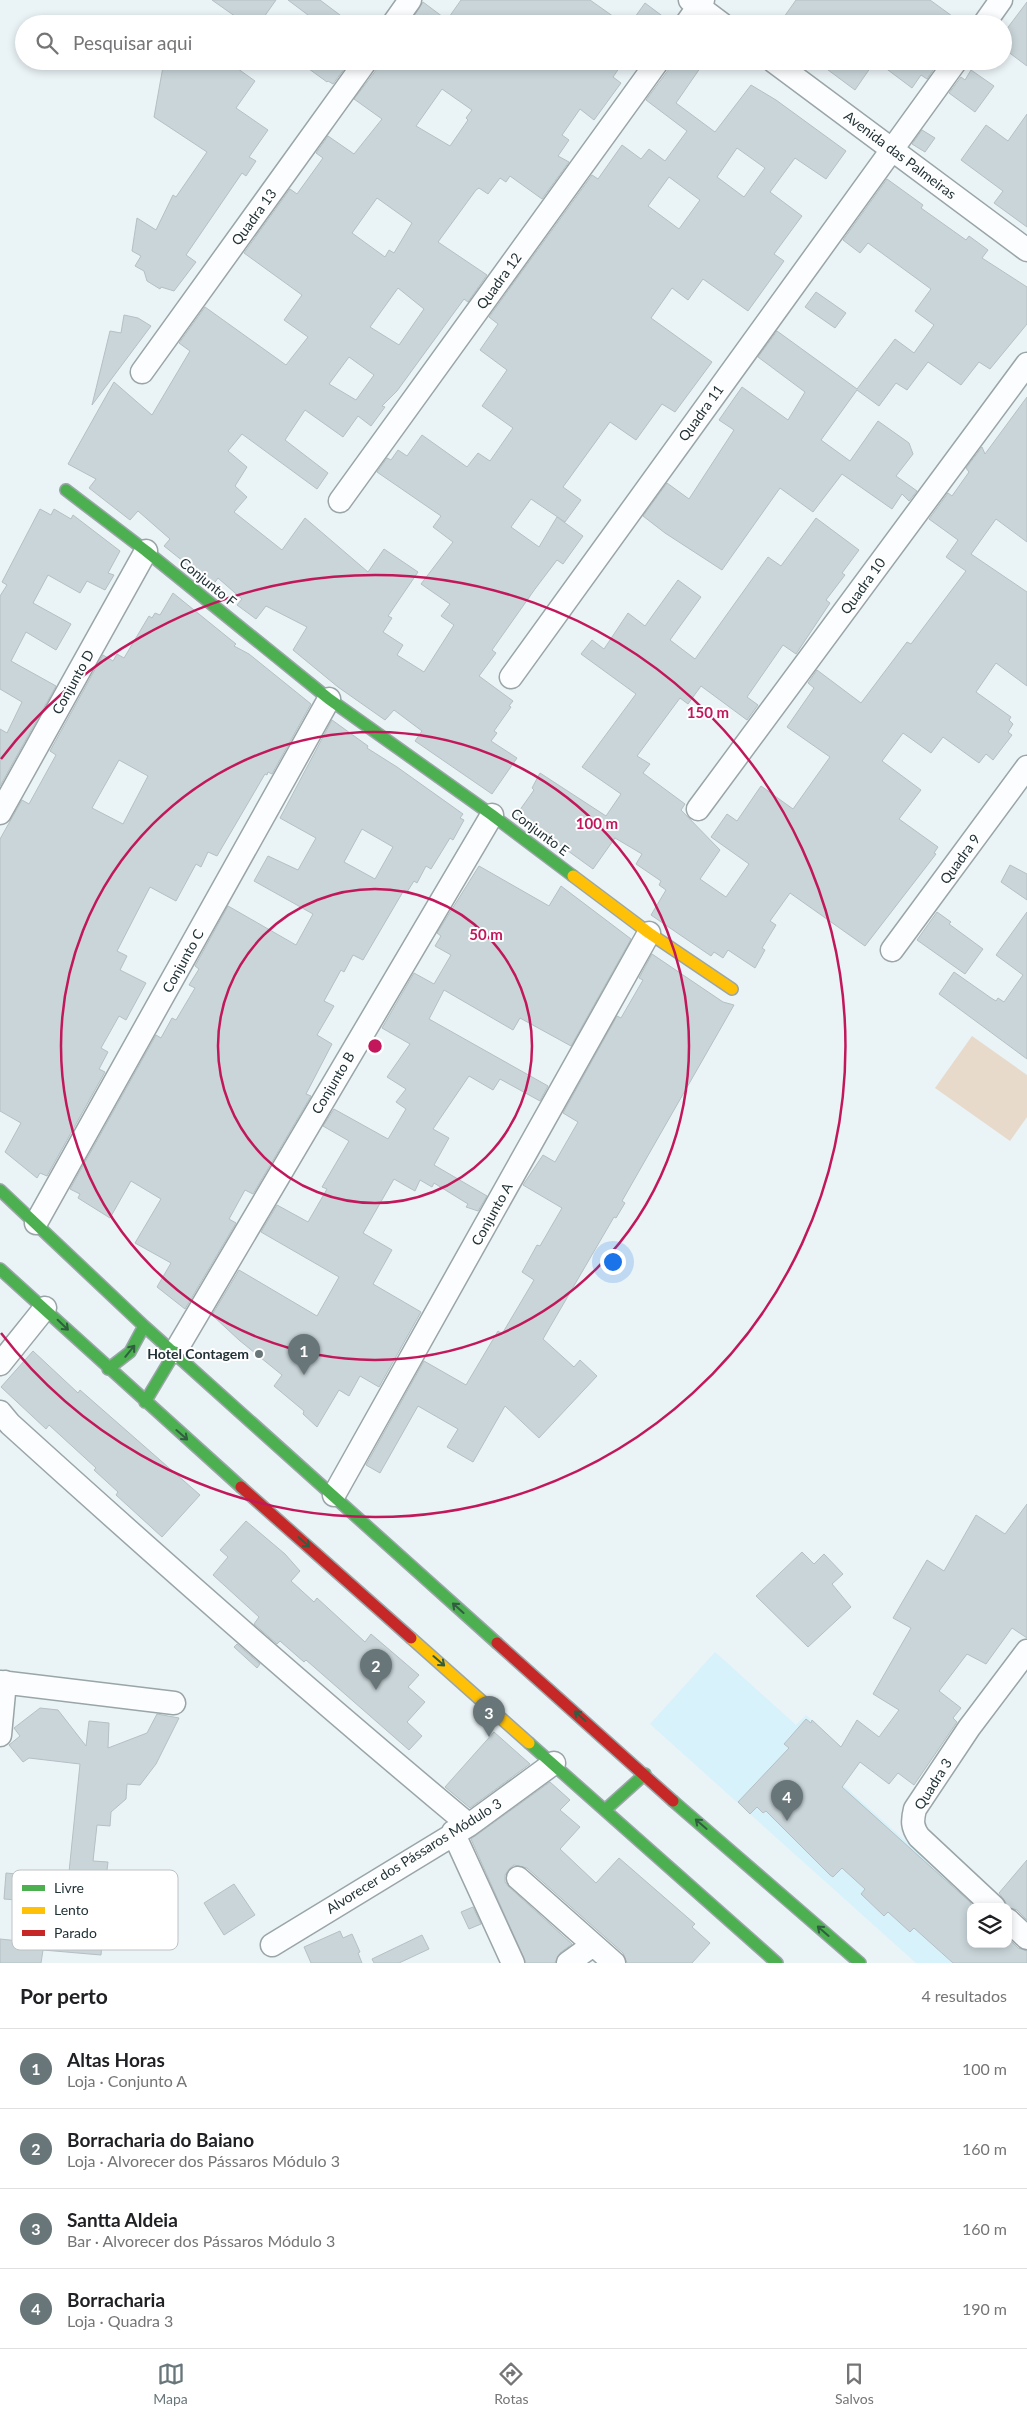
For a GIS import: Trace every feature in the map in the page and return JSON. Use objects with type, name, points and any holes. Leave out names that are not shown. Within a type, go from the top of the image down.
[{"type":"main road","name":"Conjunto F","points":[[66,490],[146,551],[329,699]]},
{"type":"main road","name":"Conjunto E","points":[[329,699],[492,815],[649,933],[732,989]]},
{"type":"main road","points":[[0,1190],[144,1326],[645,1774],[860,1963]]},
{"type":"main road","points":[[0,1269],[45,1308],[145,1402],[554,1763],[770,1961]]},
{"type":"main road","points":[[108,1369],[120,1363],[130,1353],[138,1341],[144,1326]]},
{"type":"main road","points":[[145,1402],[175,1352]]},
{"type":"main road","points":[[605,1810],[645,1774]]},
{"type":"street","points":[[399,15],[410,0]]},
{"type":"street","points":[[990,15],[1001,0]]},
{"type":"street","points":[[694,7],[707,15]]},
{"type":"street","name":"Quadra 13","points":[[142,372],[360,70]]},
{"type":"street","name":"Quadra 12","points":[[340,501],[651,70]]},
{"type":"street","name":"Avenida das Palmeiras","points":[[785,70],[1027,250]]},
{"type":"street","name":"Quadra 11","points":[[511,677],[949,70]]},
{"type":"street","name":"Quadra 10","points":[[698,809],[1027,364]]},
{"type":"street","name":"Conjunto D","points":[[0,813],[146,551]]},
{"type":"street","name":"Conjunto C","points":[[36,1223],[329,699]]},
{"type":"street","name":"Quadra 9","points":[[892,950],[1027,767]]},
{"type":"street","name":"Conjunto B","points":[[175,1352],[492,815]]},
{"type":"street","name":"Conjunto A","points":[[334,1495],[649,933]]},
{"type":"street","points":[[0,1364],[45,1308]]},
{"type":"street","points":[[0,1412],[10,1424],[118,1522],[373,1745],[461,1828],[513,1963]]},
{"type":"street","name":"Quadra 3","points":[[990,1903],[919,1836],[914,1829],[912,1821],[915,1809],[969,1728],[1027,1651]]},
{"type":"street","points":[[0,1735],[3,1682],[174,1703]]},
{"type":"street","name":"Alvorecer dos Pássaros Módulo 3","points":[[272,1945],[461,1828],[554,1763]]},
{"type":"street","points":[[518,1878],[614,1963]]},
{"type":"street","points":[[1012,1924],[1027,1938]]},
{"type":"street","points":[[568,1963],[593,1945]]},
{"type":"shaded area","points":[[972,1036],[1027,1075],[1027,1117],[1010,1141],[935,1088]]},
{"type":"shaded area","points":[[715,1652],[796,1725],[806,1715],[841,1747],[823,1767],[975,1903],[967,1903],[967,1948],[1012,1948],[1012,1936],[1027,1949],[1027,1963],[916,1963],[650,1724]]},
{"type":"building","points":[[212,0],[276,0],[265,15],[233,15]]},
{"type":"building","points":[[288,0],[320,0],[340,15],[308,15]]},
{"type":"building","points":[[461,0],[590,0],[611,15],[450,15]]},
{"type":"building","points":[[796,0],[930,0],[951,15],[785,15]]},
{"type":"building","points":[[423,2],[440,15],[415,15]]},
{"type":"building","points":[[1027,2],[1027,66],[1012,55],[1012,22]]},
{"type":"building","points":[[645,3],[661,15],[636,15]]},
{"type":"building","points":[[162,70],[240,70],[255,81],[236,108],[268,130],[249,157],[256,161],[246,176],[242,173],[186,255],[196,262],[174,291],[161,287],[160,289],[147,281],[144,271],[135,266],[141,256],[132,251],[137,218],[156,230],[173,195],[176,197],[207,152],[154,117]]},
{"type":"building","points":[[310,70],[343,70],[333,84]]},
{"type":"building","points":[[376,70],[618,70],[613,77],[621,83],[594,120],[580,109],[562,135],[569,140],[558,156],[569,162],[542,199],[510,176],[506,182],[500,178],[488,194],[479,188],[476,190],[438,242],[487,275],[468,302],[464,299],[397,391],[382,406],[385,407],[371,426],[358,416],[343,437],[305,410],[285,440],[328,473],[317,489],[242,434],[228,451],[247,467],[235,486],[247,497],[234,512],[282,550],[305,518],[368,572],[384,549],[418,572],[388,616],[392,618],[383,632],[403,645],[397,655],[424,672],[454,625],[441,616],[450,604],[421,584],[453,542],[433,527],[441,516],[377,472],[387,458],[391,460],[398,450],[407,456],[422,435],[467,467],[478,453],[490,461],[513,428],[482,406],[507,370],[480,350],[498,324],[489,317],[592,175],[598,179],[622,145],[641,159],[649,149],[665,161],[687,131],[646,100],[668,70],[699,70],[676,103],[715,132],[751,85],[776,100],[846,151],[826,179],[795,158],[770,192],[802,216],[774,254],[784,261],[748,311],[703,279],[688,300],[672,288],[651,318],[712,362],[675,412],[662,404],[636,440],[610,422],[563,487],[581,500],[565,522],[531,499],[511,527],[539,547],[557,517],[583,536],[563,564],[557,560],[535,589],[492,650],[496,653],[479,676],[513,701],[509,706],[511,707],[494,731],[497,733],[491,741],[517,758],[492,794],[415,741],[422,731],[394,710],[385,720],[338,687],[293,650],[307,627],[266,606],[256,619],[237,605],[242,599],[218,578],[213,585],[164,546],[170,539],[138,511],[130,520],[89,488],[96,479],[68,464],[114,382],[152,415],[190,351],[179,343],[205,307],[286,365],[308,337],[284,320],[302,295],[244,253],[290,189],[297,194],[323,158],[316,153],[328,136],[354,154],[382,119],[354,99]],"holes":[[[442,89],[472,110],[466,118],[468,120],[450,146],[416,126]],[[737,148],[765,168],[744,197],[717,177]],[[669,177],[700,200],[679,229],[648,206]],[[377,198],[412,223],[394,253],[389,250],[385,257],[352,233]],[[398,288],[424,309],[399,345],[370,327]],[[349,357],[374,375],[356,400],[329,384]]]},
{"type":"building","points":[[828,70],[869,70],[855,90]]},
{"type":"building","points":[[888,70],[933,70],[927,79],[921,75],[912,88]]},
{"type":"building","points":[[971,70],[994,86],[975,112],[949,93],[961,77],[965,80]]},
{"type":"building","points":[[1027,114],[1027,227],[994,203],[1003,191],[961,160],[986,125],[1008,141]]},
{"type":"building","points":[[922,130],[935,138],[925,152],[912,144]]},
{"type":"building","points":[[887,179],[923,205],[921,208],[966,240],[969,236],[988,250],[982,258],[1027,287],[1027,324],[990,369],[979,362],[961,385],[928,362],[907,390],[896,383],[879,406],[857,390],[821,440],[850,461],[878,421],[909,443],[913,454],[896,476],[917,491],[909,501],[902,494],[892,509],[842,474],[813,512],[780,488],[722,570],[665,533],[643,516],[667,483],[689,499],[734,430],[719,420],[742,387],[788,420],[805,392],[758,357],[777,331],[857,389],[895,339],[914,353],[934,325],[915,311],[931,289],[868,243],[860,253],[843,240]]},
{"type":"building","points":[[816,292],[846,313],[835,328],[805,307]]},
{"type":"building","points":[[124,315],[138,318],[151,326],[92,405],[110,331],[121,333]]},
{"type":"building","points":[[1027,397],[1027,542],[996,519],[971,554],[1027,592],[1027,686],[996,663],[976,692],[1011,717],[1009,720],[1013,724],[1008,732],[1012,735],[993,760],[986,754],[979,763],[943,737],[931,753],[903,733],[882,761],[921,790],[899,819],[938,847],[934,853],[936,854],[865,946],[790,893],[770,921],[776,925],[762,948],[765,950],[755,968],[728,950],[723,958],[714,952],[711,956],[651,915],[666,890],[659,885],[661,881],[636,864],[642,854],[615,838],[593,869],[517,814],[534,790],[532,788],[540,773],[606,816],[621,794],[582,767],[636,694],[581,654],[592,640],[604,649],[628,613],[645,626],[678,580],[701,597],[670,640],[695,659],[768,557],[781,566],[816,518],[859,550],[842,573],[845,575],[826,600],[830,603],[796,654],[783,645],[747,697],[758,705],[747,720],[701,686],[688,704],[680,698],[637,756],[650,764],[643,773],[685,804],[681,810],[720,850],[700,879],[726,897],[749,864],[711,837],[727,814],[737,821],[761,786],[793,809],[830,757],[787,727],[814,688],[808,683],[817,670],[861,703],[907,642],[911,644],[966,571],[946,557],[958,540],[929,519],[948,493],[952,496],[969,472],[966,468],[982,447],[985,454]]},
{"type":"building","points":[[40,509],[51,515],[54,509],[71,519],[73,515],[120,551],[108,573],[114,575],[105,590],[87,581],[80,593],[48,575],[33,603],[71,624],[56,650],[26,632],[11,661],[56,686],[0,786],[0,729],[7,733],[22,702],[0,689],[0,596],[7,585],[2,582]]},
{"type":"building","points":[[173,593],[236,644],[234,646],[249,654],[311,704],[272,774],[268,772],[267,775],[265,774],[217,856],[208,852],[201,867],[196,864],[176,901],[150,887],[117,951],[127,956],[120,970],[146,983],[126,1020],[119,1016],[101,1048],[108,1052],[99,1069],[105,1072],[47,1176],[40,1173],[37,1178],[5,1152],[21,1123],[0,1111],[0,839],[22,800],[29,804],[56,755],[50,751],[103,655],[113,661],[117,654],[124,658],[149,616],[152,618],[155,613],[160,615]],"holes":[[[119,760],[148,776],[123,824],[92,808]]]},
{"type":"building","points":[[332,720],[368,746],[367,748],[463,814],[460,818],[464,820],[453,840],[450,838],[431,869],[426,866],[417,883],[414,881],[407,892],[404,890],[363,960],[353,955],[344,972],[341,970],[324,1001],[334,1006],[317,1035],[332,1044],[306,1094],[311,1096],[253,1194],[245,1190],[229,1219],[236,1223],[185,1309],[157,1287],[171,1263],[135,1243],[161,1199],[131,1181],[110,1218],[78,1198],[80,1194],[70,1189],[156,1035],[161,1038],[172,1018],[176,1020],[195,988],[189,985],[199,969],[195,966],[228,906],[296,945],[313,914],[254,881],[268,856],[298,870],[316,838],[280,818]],"holes":[[[362,829],[393,847],[375,879],[344,862]]]},
{"type":"building","points":[[1010,865],[1027,874],[1027,900],[1001,882]]},
{"type":"building","points":[[479,866],[549,906],[561,886],[631,939],[571,1046],[520,1018],[513,1030],[444,990],[429,1019],[548,1086],[540,1101],[500,1079],[493,1090],[469,1076],[433,1129],[449,1138],[434,1165],[487,1196],[478,1211],[466,1207],[468,1204],[434,1183],[432,1187],[420,1180],[415,1191],[394,1179],[363,1233],[392,1250],[373,1284],[421,1312],[379,1387],[360,1376],[349,1396],[339,1390],[317,1427],[303,1414],[304,1411],[274,1386],[282,1375],[212,1315],[239,1270],[317,1316],[339,1277],[261,1232],[277,1205],[308,1222],[327,1189],[322,1187],[349,1141],[323,1126],[334,1109],[388,1139],[406,1109],[396,1102],[406,1089],[387,1077],[410,1044],[382,1028],[414,973],[434,984],[451,955],[435,946],[441,936],[437,933]]},
{"type":"building","points":[[937,912],[951,922],[949,924],[983,949],[965,974],[917,940]]},
{"type":"building","points":[[1027,912],[1027,1059],[939,994],[954,972],[996,1001],[998,998],[1004,1002],[1023,975],[996,955]]},
{"type":"building","points":[[652,954],[723,1002],[734,1005],[622,1201],[625,1203],[616,1218],[614,1217],[543,1339],[574,1367],[580,1360],[597,1376],[539,1438],[505,1406],[473,1462],[447,1447],[458,1429],[418,1406],[380,1473],[366,1465],[424,1361],[466,1385],[498,1331],[502,1334],[534,1280],[522,1272],[537,1245],[540,1246],[562,1208],[523,1185],[543,1155],[555,1162],[578,1122],[563,1113],[617,1016],[621,1018],[643,980],[639,978]]},
{"type":"building","points":[[33,1351],[78,1393],[80,1390],[200,1495],[162,1537],[116,1495],[118,1492],[94,1470],[96,1468],[49,1425],[46,1429],[1,1387]]},
{"type":"building","points":[[1027,1504],[1027,1638],[1012,1628],[986,1664],[967,1654],[939,1691],[961,1708],[953,1718],[957,1722],[914,1785],[898,1773],[889,1784],[860,1762],[842,1787],[971,1903],[967,1903],[967,1948],[1012,1948],[1012,1942],[1018,1948],[1027,1951],[1027,1963],[953,1963],[914,1928],[910,1932],[888,1912],[884,1916],[861,1894],[865,1889],[842,1868],[833,1877],[830,1875],[766,1811],[763,1813],[757,1807],[750,1814],[738,1802],[789,1748],[784,1744],[806,1719],[811,1723],[812,1720],[841,1747],[857,1720],[879,1737],[899,1710],[873,1694],[911,1628],[893,1618],[927,1560],[944,1571],[976,1515],[1005,1534]]},
{"type":"building","points":[[246,1521],[285,1554],[300,1571],[291,1581],[314,1602],[317,1598],[365,1642],[371,1634],[419,1675],[408,1687],[425,1702],[407,1722],[422,1736],[409,1750],[306,1660],[304,1662],[280,1641],[277,1644],[254,1624],[259,1617],[213,1575],[228,1557],[220,1550]]},
{"type":"building","points":[[802,1552],[814,1564],[824,1554],[843,1574],[832,1584],[851,1607],[808,1647],[756,1596]]},
{"type":"building","points":[[237,1644],[260,1664],[257,1668],[234,1647]]},
{"type":"building","points":[[40,1708],[58,1710],[86,1746],[89,1721],[109,1723],[108,1748],[147,1733],[157,1714],[179,1718],[156,1764],[140,1785],[127,1784],[126,1799],[111,1812],[110,1826],[97,1825],[93,1861],[108,1862],[107,1870],[69,1870],[80,1764],[29,1758],[23,1762],[9,1745],[20,1736],[14,1728]]},
{"type":"building","points":[[494,1732],[530,1764],[470,1808],[445,1787]]},
{"type":"building","points":[[550,1782],[570,1800],[560,1810],[580,1827],[560,1849],[596,1883],[619,1858],[695,1924],[692,1927],[710,1943],[692,1963],[627,1963],[623,1953],[527,1868],[514,1865],[505,1875],[505,1882],[572,1944],[560,1953],[555,1963],[526,1963],[471,1839]]},
{"type":"building","points":[[1027,1860],[1027,1920],[1017,1910],[1012,1908],[1012,1903],[1006,1903],[999,1893]]},
{"type":"building","points":[[6,1873],[12,1874],[12,1900],[4,1899]]},
{"type":"building","points":[[234,1884],[255,1915],[224,1935],[204,1903]]},
{"type":"building","points":[[473,1907],[481,1924],[469,1929],[461,1912]]},
{"type":"building","points":[[340,1931],[343,1938],[352,1934],[360,1952],[358,1953],[362,1963],[311,1963],[304,1947]]},
{"type":"building","points":[[422,1935],[429,1949],[399,1963],[374,1963],[372,1959]]},
{"type":"building","points":[[0,1939],[12,1940],[12,1950],[43,1950],[41,1963],[0,1963]]},
{"type":"building","points":[[43,1950],[101,1950],[101,1955]]},
{"type":"traffic: fast","points":[[66,490],[146,551],[329,699],[492,815],[573,876]]},
{"type":"traffic: fast","points":[[0,1190],[144,1326],[497,1643]]},
{"type":"traffic: fast","points":[[0,1269],[241,1487]]},
{"type":"traffic: fast","points":[[108,1369],[130,1352],[144,1326]]},
{"type":"traffic: fast","points":[[145,1402],[175,1352]]},
{"type":"traffic: fast","points":[[529,1743],[777,1963]]},
{"type":"traffic: fast","points":[[605,1810],[645,1774]]},
{"type":"traffic: fast","points":[[673,1801],[860,1963]]},
{"type":"traffic: slow","points":[[573,876],[649,933],[732,989]]},
{"type":"traffic: slow","points":[[411,1638],[529,1743]]},
{"type":"traffic: jam","points":[[241,1487],[411,1638]]},
{"type":"traffic: jam","points":[[497,1643],[673,1801]]},
{"type":"place","name":"Hotel Contagem","points":[[259,1354]]},
{"type":"place","name":"Altas Horas","points":[[304,1375]]},
{"type":"place","name":"Borracharia do Baiano","points":[[376,1690]]},
{"type":"place","name":"Santta Aldeia","points":[[489,1737]]},
{"type":"place","name":"Borracharia","points":[[787,1821]]}]
